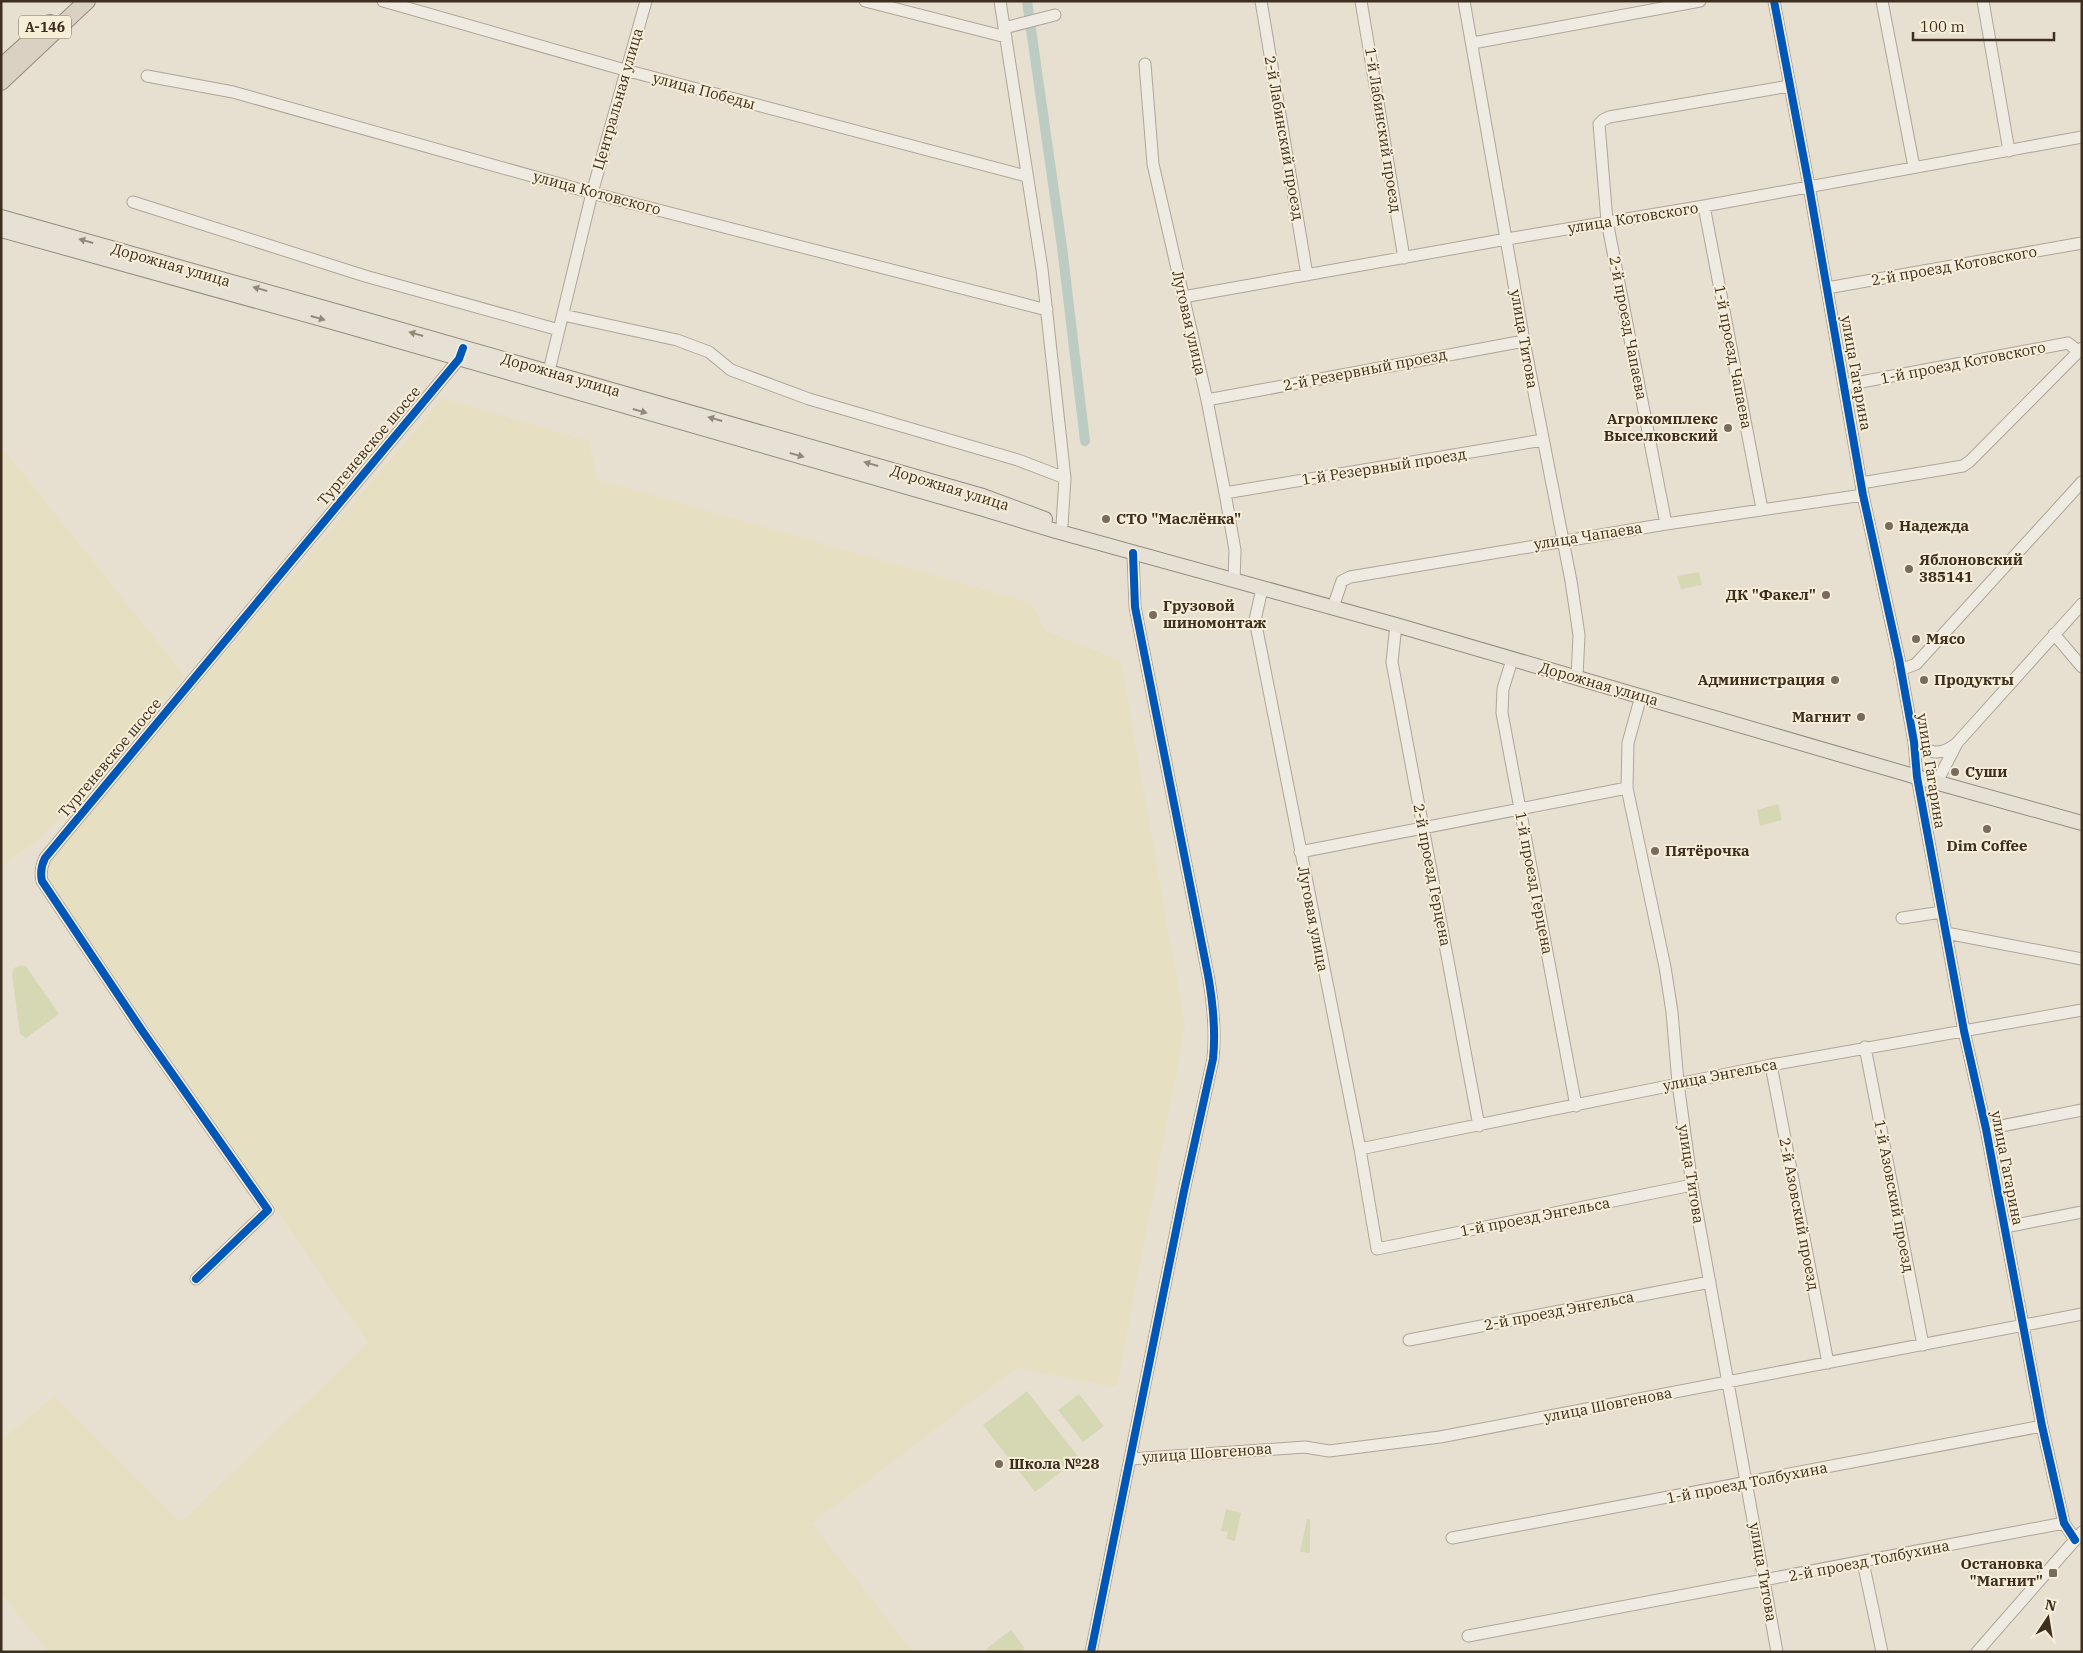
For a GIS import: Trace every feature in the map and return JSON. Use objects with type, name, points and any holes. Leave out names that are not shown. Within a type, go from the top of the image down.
[{"type":"highway","name":"А-146","points":[[1,66],[74,1]]},
{"type":"highway","name":"А-146","points":[[1,82],[27,60],[87,1]]},
{"type":"main road","points":[[1,90],[27,60]]},
{"type":"main road","name":"Дорожная улица","points":[[1,217],[1116,547]]},
{"type":"main road","name":"Дорожная улица","points":[[1,230],[461,353],[549,371],[983,496],[1133,553],[1396,625],[1917,777],[2082,823]]},
{"type":"street","name":"улица Победы","points":[[383,1],[625,70],[1026,176]]},
{"type":"street","name":"Центральная улица","points":[[549,371],[592,192],[646,1]]},
{"type":"street","points":[[865,1],[1005,33],[1055,14]]},
{"type":"street","points":[[1000,1],[1026,176],[1042,268],[1065,478],[1062,525]]},
{"type":"street","name":"2-й Лабинский проезд","points":[[1261,1],[1307,275]]},
{"type":"street","name":"1-й Лабинский проезд","points":[[1361,1],[1404,258]]},
{"type":"street","name":"улица Титова","points":[[1464,1],[1524,341],[1563,540],[1579,635],[1577,677]]},
{"type":"street","points":[[1472,43],[1700,1]]},
{"type":"street","name":"улица Гагарина","points":[[1774,1],[1809,186],[1863,495],[1914,742],[1917,777],[1964,1031],[1986,1129],[2042,1426],[2064,1523],[2078,1536]]},
{"type":"street","points":[[1882,1],[1914,167]]},
{"type":"street","points":[[1983,1],[2009,150]]},
{"type":"street","name":"Луговая улица","points":[[1144,64],[1153,164],[1207,400],[1234,550],[1234,581]]},
{"type":"street","name":"улица Котовского","points":[[148,76],[233,92],[592,192],[1046,310]]},
{"type":"street","name":"2-й проезд Чапаева","points":[[1666,524],[1607,222],[1599,124],[1603,120],[1789,86]]},
{"type":"street","name":"улица Котовского","points":[[1183,297],[1506,239],[1704,206],[2082,137]]},
{"type":"street","points":[[133,202],[365,276],[559,330]]},
{"type":"street","name":"1-й проезд Чапаева","points":[[1704,206],[1762,509]]},
{"type":"street","name":"2-й проезд Котовского","points":[[1827,288],[2082,243]]},
{"type":"street","points":[[562,315],[677,340],[709,352],[732,370],[809,399],[1018,460],[1065,478]]},
{"type":"street","name":"2-й Резервный проезд","points":[[1207,400],[1524,341]]},
{"type":"street","name":"1-й проезд Котовского","points":[[1845,386],[2068,343],[2080,349]]},
{"type":"street","points":[[1861,483],[1963,466],[2080,349]]},
{"type":"street","name":"Тургеневское шоссе","points":[[196,1279],[268,1210],[143,1032],[42,882],[42,866],[45,858],[461,353]]},
{"type":"street","name":"1-й Резервный проезд","points":[[1225,493],[1543,440]]},
{"type":"street","points":[[1900,670],[1916,664],[2082,482]]},
{"type":"street","name":"улица Чапаева","points":[[1332,607],[1336,592],[1342,581],[1350,577],[1563,540],[1863,495]]},
{"type":"street","points":[[1091,1652],[1215,1037],[1215,1020],[1208,974],[1135,607],[1133,553]]},
{"type":"street","name":"Луговая улица","points":[[1262,589],[1255,620],[1360,1149],[1377,1249]]},
{"type":"street","points":[[1914,742],[1929,752],[1944,752],[1957,743],[2082,604]]},
{"type":"street","name":"2-й проезд Герцена","points":[[1396,625],[1392,662],[1479,1126]]},
{"type":"street","points":[[2054,634],[2082,667]]},
{"type":"street","name":"1-й проезд Герцена","points":[[1512,660],[1502,689],[1502,713],[1576,1106]]},
{"type":"street","name":"улица Титова","points":[[1641,696],[1628,743],[1627,788],[1665,967],[1692,1185],[1778,1652]]},
{"type":"street","points":[[1937,782],[1957,743]]},
{"type":"street","points":[[1300,852],[1627,788]]},
{"type":"street","points":[[1902,918],[1942,912]]},
{"type":"street","points":[[1946,932],[2082,959]]},
{"type":"street","name":"улица Энгельса","points":[[1360,1149],[1771,1065],[2082,1010]]},
{"type":"street","name":"1-й Азовский проезд","points":[[1865,1047],[1923,1345]]},
{"type":"street","name":"2-й Азовский проезд","points":[[1771,1065],[1828,1363]]},
{"type":"street","points":[[1986,1129],[2082,1110]]},
{"type":"street","name":"1-й проезд Энгельса","points":[[1377,1249],[1692,1185]]},
{"type":"street","points":[[2005,1227],[2082,1212]]},
{"type":"street","name":"2-й проезд Энгельса","points":[[1409,1340],[1710,1282]]},
{"type":"street","name":"улица Шовгенова","points":[[1130,1458],[1305,1447],[1329,1452],[1440,1437],[2082,1314]]},
{"type":"street","name":"1-й проезд Толбухина","points":[[1452,1538],[2042,1426]]},
{"type":"street","name":"2-й проезд Толбухина","points":[[1468,1636],[2064,1523]]},
{"type":"street","points":[[1977,1652],[2078,1536]]},
{"type":"street","points":[[1863,1562],[1882,1652]]},
{"type":"shaded area","points":[[443,398],[589,441],[597,479],[1032,603],[1046,631],[1121,661],[1185,1026],[1117,1387],[1016,1368],[812,1523],[913,1652],[48,1652],[1,1593],[1,1441],[54,1396],[181,1522],[368,1343],[48,879],[49,861]]},
{"type":"shaded area","points":[[1,446],[185,676],[44,835],[1,867]]},
{"type":"green space","points":[[1699,572],[1702,585],[1681,589],[1677,576]]},
{"type":"green space","points":[[1778,804],[1782,820],[1760,826],[1757,810]]},
{"type":"green space","points":[[22,965],[26,966],[59,1014],[26,1038],[20,1034],[12,974],[14,968]]},
{"type":"green space","points":[[1027,1391],[1079,1458],[1035,1492],[983,1425]]},
{"type":"green space","points":[[1079,1394],[1104,1426],[1083,1442],[1058,1410]]},
{"type":"green space","points":[[1226,1509],[1241,1513],[1235,1541],[1226,1539],[1228,1532],[1221,1531]]},
{"type":"green space","points":[[1307,1519],[1310,1519],[1310,1553],[1300,1552]]},
{"type":"green space","points":[[1011,1630],[1025,1648],[1021,1652],[986,1652],[987,1648]]},
{"type":"waterway","points":[[1027,1],[1062,247],[1085,441]]},
{"type":"cycle path","points":[[1774,1],[1809,186],[1863,495],[1899,659],[1914,742],[1917,777],[1964,1031],[1986,1129],[2042,1426],[2064,1523],[2075,1540]]},
{"type":"cycle path","points":[[196,1279],[268,1210],[143,1032],[42,881],[42,866],[45,858],[459,359],[463,348]]},
{"type":"cycle path","points":[[1091,1652],[1214,1048],[1214,1017],[1208,975],[1135,607],[1133,553]]},
{"type":"place","name":"Агрокомплекс Выселковский","points":[[1728,428]]},
{"type":"place","name":"СТО \"Маслёнка\"","points":[[1106,519]]},
{"type":"place","name":"Надежда","points":[[1889,526]]},
{"type":"place","name":"Яблоновский 385141","points":[[1909,569]]},
{"type":"place","name":"ДК \"Факел\"","points":[[1826,595]]},
{"type":"place","name":"Грузовой шиномонтаж","points":[[1153,615]]},
{"type":"place","name":"Мясо","points":[[1916,639]]},
{"type":"place","name":"Администрация","points":[[1835,680]]},
{"type":"place","name":"Продукты","points":[[1924,680]]},
{"type":"place","name":"Магнит","points":[[1861,717]]},
{"type":"place","name":"Суши","points":[[1955,772]]},
{"type":"place","name":"Dim Coffee","points":[[1987,829]]},
{"type":"place","name":"Пятёрочка","points":[[1655,851]]},
{"type":"place","name":"Школа №28","points":[[999,1464]]},
{"type":"place","name":"Остановка \"Магнит\"","points":[[2053,1573]]}]
